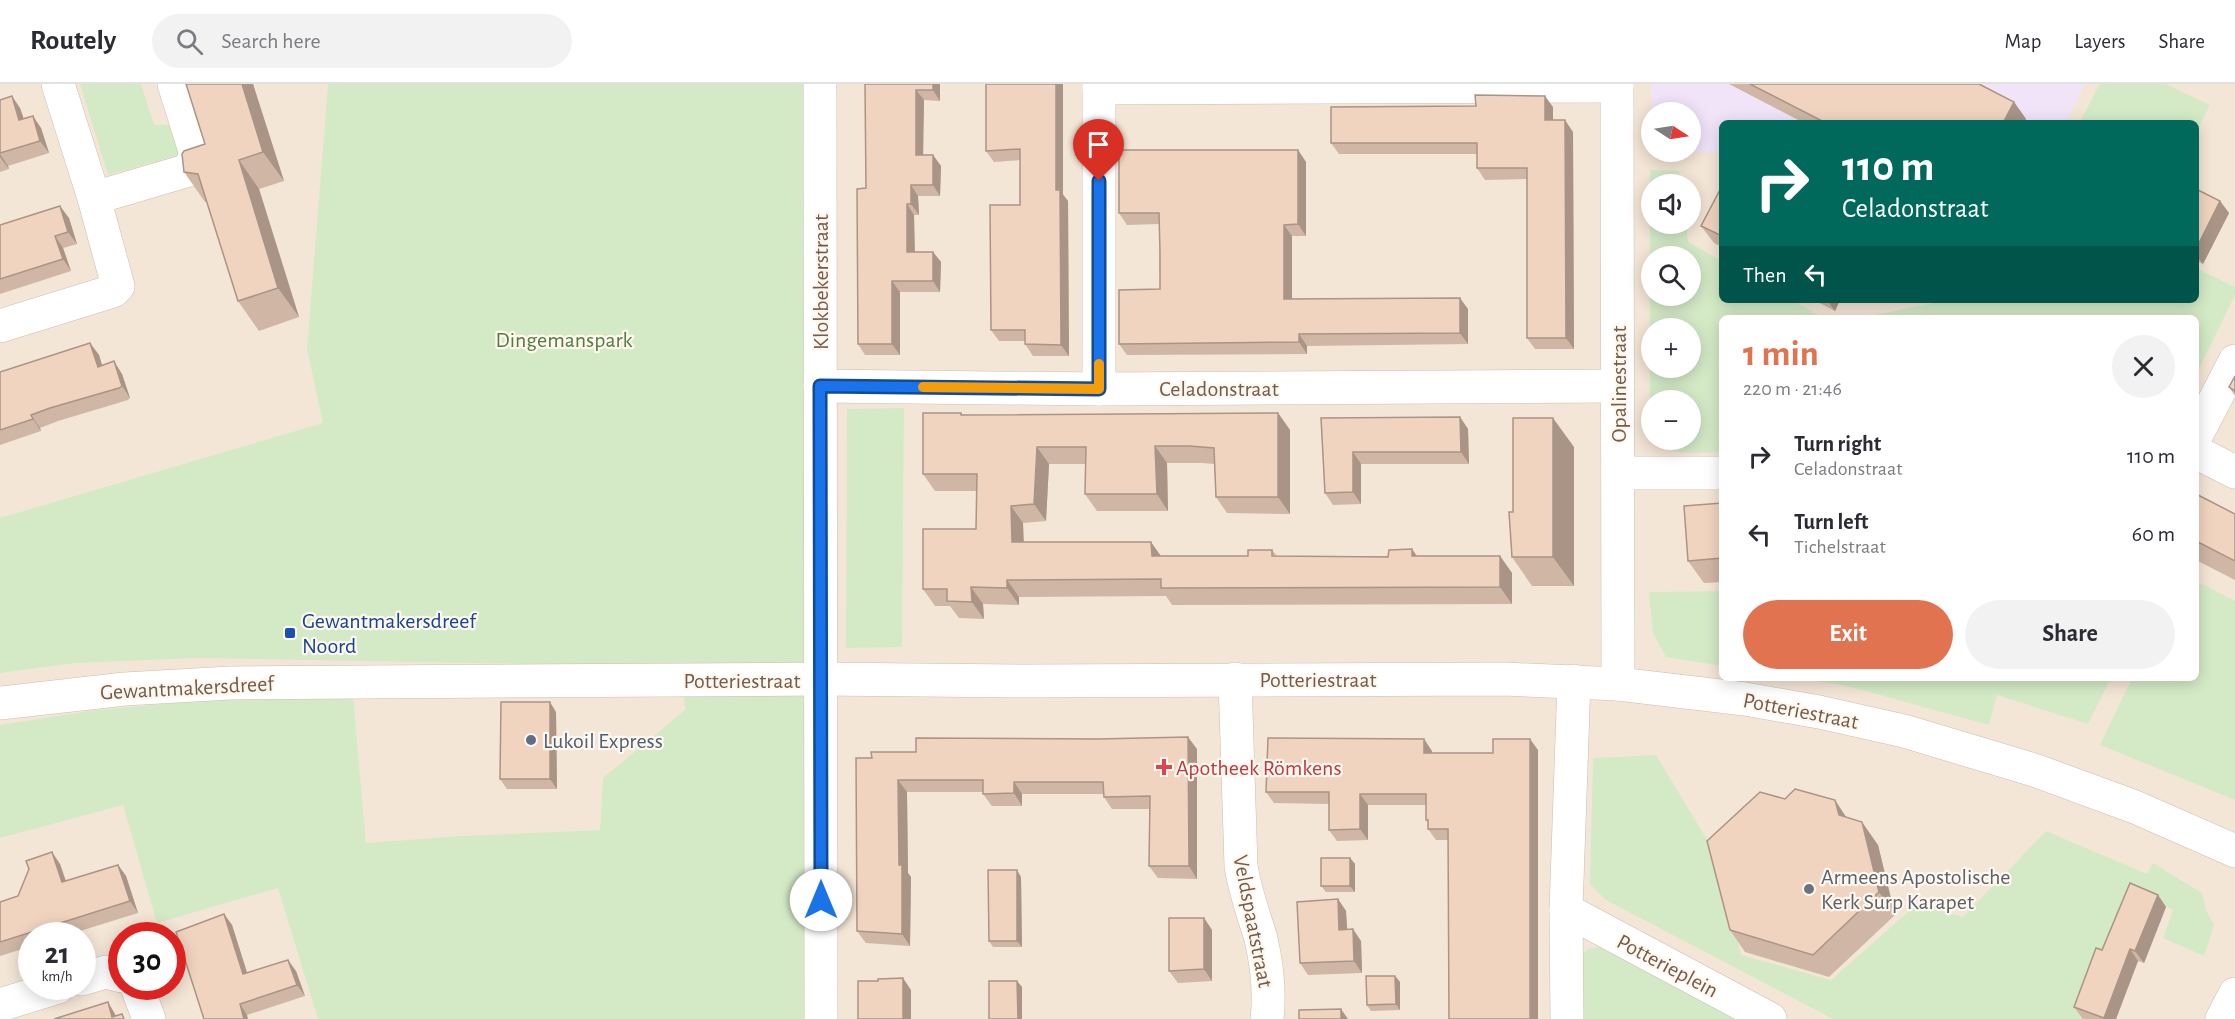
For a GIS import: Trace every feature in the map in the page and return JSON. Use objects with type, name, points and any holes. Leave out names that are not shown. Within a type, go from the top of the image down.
[{"type":"street","points":[[0,326],[113,291],[118,285],[94,198],[58,84]]},
{"type":"street","points":[[94,198],[189,170],[196,154],[174,84]]},
{"type":"street","name":"Klokbekerstraat","points":[[820,84],[821,1019]]},
{"type":"street","points":[[1099,389],[1099,86],[1617,85]]},
{"type":"street","name":"Opalinestraat","points":[[1617,85],[1618,684]]},
{"type":"street","points":[[2199,430],[2235,361]]},
{"type":"street","name":"Celadonstraat","points":[[820,386],[1099,389],[1618,386]]},
{"type":"street","points":[[2199,454],[2235,472]]},
{"type":"street","points":[[1618,473],[1719,473]]},
{"type":"street","name":"Veldspaatstraat","points":[[1235,679],[1240,866],[1265,962],[1268,985],[1267,1019]]},
{"type":"street","name":"Potteriestraat","points":[[375,681],[1504,679],[1618,684],[1745,699],[1819,711],[1934,740],[2034,770],[2135,807],[2235,851]]},
{"type":"street","name":"Gewantmakersdreef","points":[[0,703],[137,688],[230,683],[375,681]]},
{"type":"street","points":[[1567,1019],[1566,910],[1574,681]]},
{"type":"street","name":"Potterieplein","points":[[1566,910],[1770,1019]]},
{"type":"street","points":[[2222,1019],[2235,994]]},
{"type":"street","points":[[0,1005],[18,999]]},
{"type":"street","points":[[142,1000],[149,1019]]},
{"type":"shaded area","points":[[0,84],[2235,84],[2235,1019],[0,1019]]},
{"type":"shaded area","points":[[1651,84],[2085,84],[2067,120],[1719,120],[1719,152],[1701,152],[1701,102],[1652,102]]},
{"type":"green space","points":[[80,84],[141,84],[154,125],[179,125],[187,153],[108,175]]},
{"type":"green space","name":"Dingemanspark","points":[[328,84],[817,84],[819,1019],[318,1019],[278,888],[157,922],[123,805],[0,838],[0,725],[89,711],[211,699],[353,696],[366,843],[600,830],[603,778],[685,710],[682,667],[196,658],[75,663],[0,673],[0,518],[323,423],[307,349]]},
{"type":"green space","points":[[2100,84],[2166,84],[2210,105],[2199,127],[2199,120],[2081,120]]},
{"type":"green space","points":[[1650,170],[1679,171],[1679,174],[1650,174]]},
{"type":"green space","points":[[1650,234],[1687,234],[1688,242],[1695,246],[1650,246]]},
{"type":"green space","points":[[1701,249],[1719,259],[1719,303],[1797,303],[1819,315],[1719,315],[1719,452],[1672,450],[1701,450],[1701,390],[1650,390],[1650,378],[1701,378],[1701,318],[1650,318],[1650,306],[1701,306]]},
{"type":"green space","points":[[2199,269],[2235,287],[2235,295],[2199,369],[2199,315],[1875,315],[1933,303],[2199,303]]},
{"type":"green space","points":[[904,408],[902,647],[846,648],[847,409]]},
{"type":"green space","points":[[2199,583],[2235,601],[2235,800],[2100,745],[2131,681],[2199,681]]},
{"type":"green space","points":[[1719,591],[1719,666],[1666,657],[1653,633],[1649,592]]},
{"type":"green space","points":[[1816,681],[2110,681],[2088,724],[1997,695],[1989,725],[1847,686]]},
{"type":"green space","points":[[1656,755],[1720,861],[1741,955],[1831,980],[1917,904],[1963,917],[2046,831],[2147,874],[2153,863],[2202,893],[2206,910],[2214,925],[2204,956],[2163,938],[2173,910],[2133,890],[2082,1019],[1833,1019],[1606,900],[1590,884],[1593,758]]},
{"type":"green space","points":[[1599,947],[1610,949],[1742,1019],[1576,1019],[1581,955],[1589,949]]},
{"type":"building","points":[[186,84],[242,84],[263,152],[239,160],[278,288],[238,301],[198,174],[184,172],[182,154],[184,151],[205,144]]},
{"type":"building","points":[[865,84],[933,84],[933,90],[916,90],[916,155],[933,155],[933,185],[911,185],[911,204],[907,204],[907,252],[933,252],[933,281],[892,281],[892,344],[858,344],[857,189],[866,188]]},
{"type":"building","points":[[986,84],[1056,84],[1056,190],[1060,190],[1061,345],[1025,344],[1025,330],[991,330],[990,205],[1020,205],[1020,149],[986,151]]},
{"type":"building","points":[[1750,84],[1979,84],[2014,102],[2005,120],[1820,120]]},
{"type":"building","points":[[1475,95],[1545,96],[1545,120],[1565,120],[1566,338],[1527,338],[1527,168],[1477,168],[1477,143],[1331,143],[1331,107],[1476,106]]},
{"type":"building","points":[[12,96],[19,120],[33,116],[40,141],[0,153],[0,100]]},
{"type":"building","points":[[1119,150],[1298,150],[1298,224],[1284,225],[1284,299],[1460,298],[1460,333],[1299,334],[1299,342],[1119,344],[1119,290],[1160,289],[1160,252],[1159,213],[1119,213]]},
{"type":"building","points":[[2199,190],[2220,201],[2199,243]]},
{"type":"building","points":[[1719,192],[1719,235],[1701,226]]},
{"type":"building","points":[[60,206],[68,232],[55,236],[63,259],[0,279],[0,225]]},
{"type":"building","points":[[90,343],[98,367],[114,361],[122,386],[50,408],[31,415],[33,419],[0,430],[0,372]]},
{"type":"building","points":[[2235,376],[2235,391],[2229,387]]},
{"type":"building","points":[[923,413],[961,413],[961,415],[1278,413],[1278,497],[1216,497],[1214,448],[1190,446],[1155,446],[1157,494],[1085,494],[1086,447],[1037,447],[1034,504],[1011,506],[1012,542],[1151,542],[1152,556],[1248,556],[1248,550],[1272,550],[1272,556],[1388,557],[1389,550],[1412,549],[1412,556],[1500,556],[1500,587],[1161,588],[1161,579],[1007,580],[1007,588],[971,587],[972,602],[947,601],[947,589],[923,589],[923,529],[976,529],[977,474],[923,474]]},
{"type":"building","points":[[1460,417],[1461,452],[1353,452],[1353,492],[1325,493],[1321,418]]},
{"type":"building","points":[[1513,418],[1553,418],[1553,557],[1512,557],[1509,512],[1513,512]]},
{"type":"building","points":[[2199,496],[2235,514],[2235,561],[2199,543]]},
{"type":"building","points":[[1719,503],[1719,558],[1688,561],[1684,506]]},
{"type":"building","points":[[501,702],[550,702],[550,779],[500,779]]},
{"type":"building","points":[[1188,737],[1189,866],[1149,866],[1150,796],[1104,797],[1103,782],[1014,782],[1014,793],[983,794],[983,780],[898,780],[902,934],[857,931],[856,758],[872,758],[871,752],[916,752],[916,738]]},
{"type":"building","points":[[1268,738],[1424,739],[1424,753],[1493,753],[1493,739],[1530,739],[1530,1019],[1449,1019],[1448,829],[1428,829],[1426,794],[1360,794],[1360,829],[1329,830],[1329,792],[1266,792]]},
{"type":"building","name":"Armeens Apostolische Kerk Surp Karapet","points":[[1795,789],[1835,800],[1839,815],[1862,822],[1879,892],[1813,955],[1730,930],[1707,841],[1760,792],[1785,799]]},
{"type":"building","points":[[52,852],[62,882],[118,865],[130,901],[63,922],[18,922],[18,936],[0,942],[0,902],[18,896],[29,869],[26,861]]},
{"type":"building","points":[[1321,858],[1350,858],[1350,886],[1321,886]]},
{"type":"building","points":[[988,870],[1017,870],[1017,941],[989,941]]},
{"type":"building","points":[[2130,883],[2158,895],[2135,951],[2130,949],[2104,1018],[2074,1007],[2096,948],[2102,950]]},
{"type":"building","points":[[1338,899],[1339,930],[1353,929],[1354,961],[1300,963],[1297,902]]},
{"type":"building","points":[[224,914],[243,974],[288,960],[297,985],[240,1004],[244,1019],[204,1019],[186,963],[186,928]]},
{"type":"building","points":[[1169,918],[1204,918],[1204,969],[1169,971]]},
{"type":"building","points":[[1366,976],[1395,976],[1396,1004],[1367,1005]]},
{"type":"building","points":[[903,978],[903,1019],[858,1019],[858,981]]},
{"type":"building","points":[[989,981],[1017,981],[1018,1019],[989,1019]]},
{"type":"building","points":[[108,1002],[112,1017],[122,1014],[124,1019],[54,1019]]},
{"type":"building","points":[[1341,1009],[1341,1019],[1299,1019],[1299,1010]]},
{"type":"slow traffic","points":[[923,387],[1099,389],[1099,364]]},
{"type":"place","name":"Gewantmakersdreef Noord","points":[[290,633]]},
{"type":"place","name":"Lukoil Express","points":[[531,740]]},
{"type":"place","name":"Apotheek Römkens","points":[[1164,767]]},
{"type":"place","name":"Armeens Apostolische Kerk Surp Karapet","points":[[1809,889]]},
{"type":"route","points":[[821,900],[820,386],[1099,389],[1099,181]]}]
